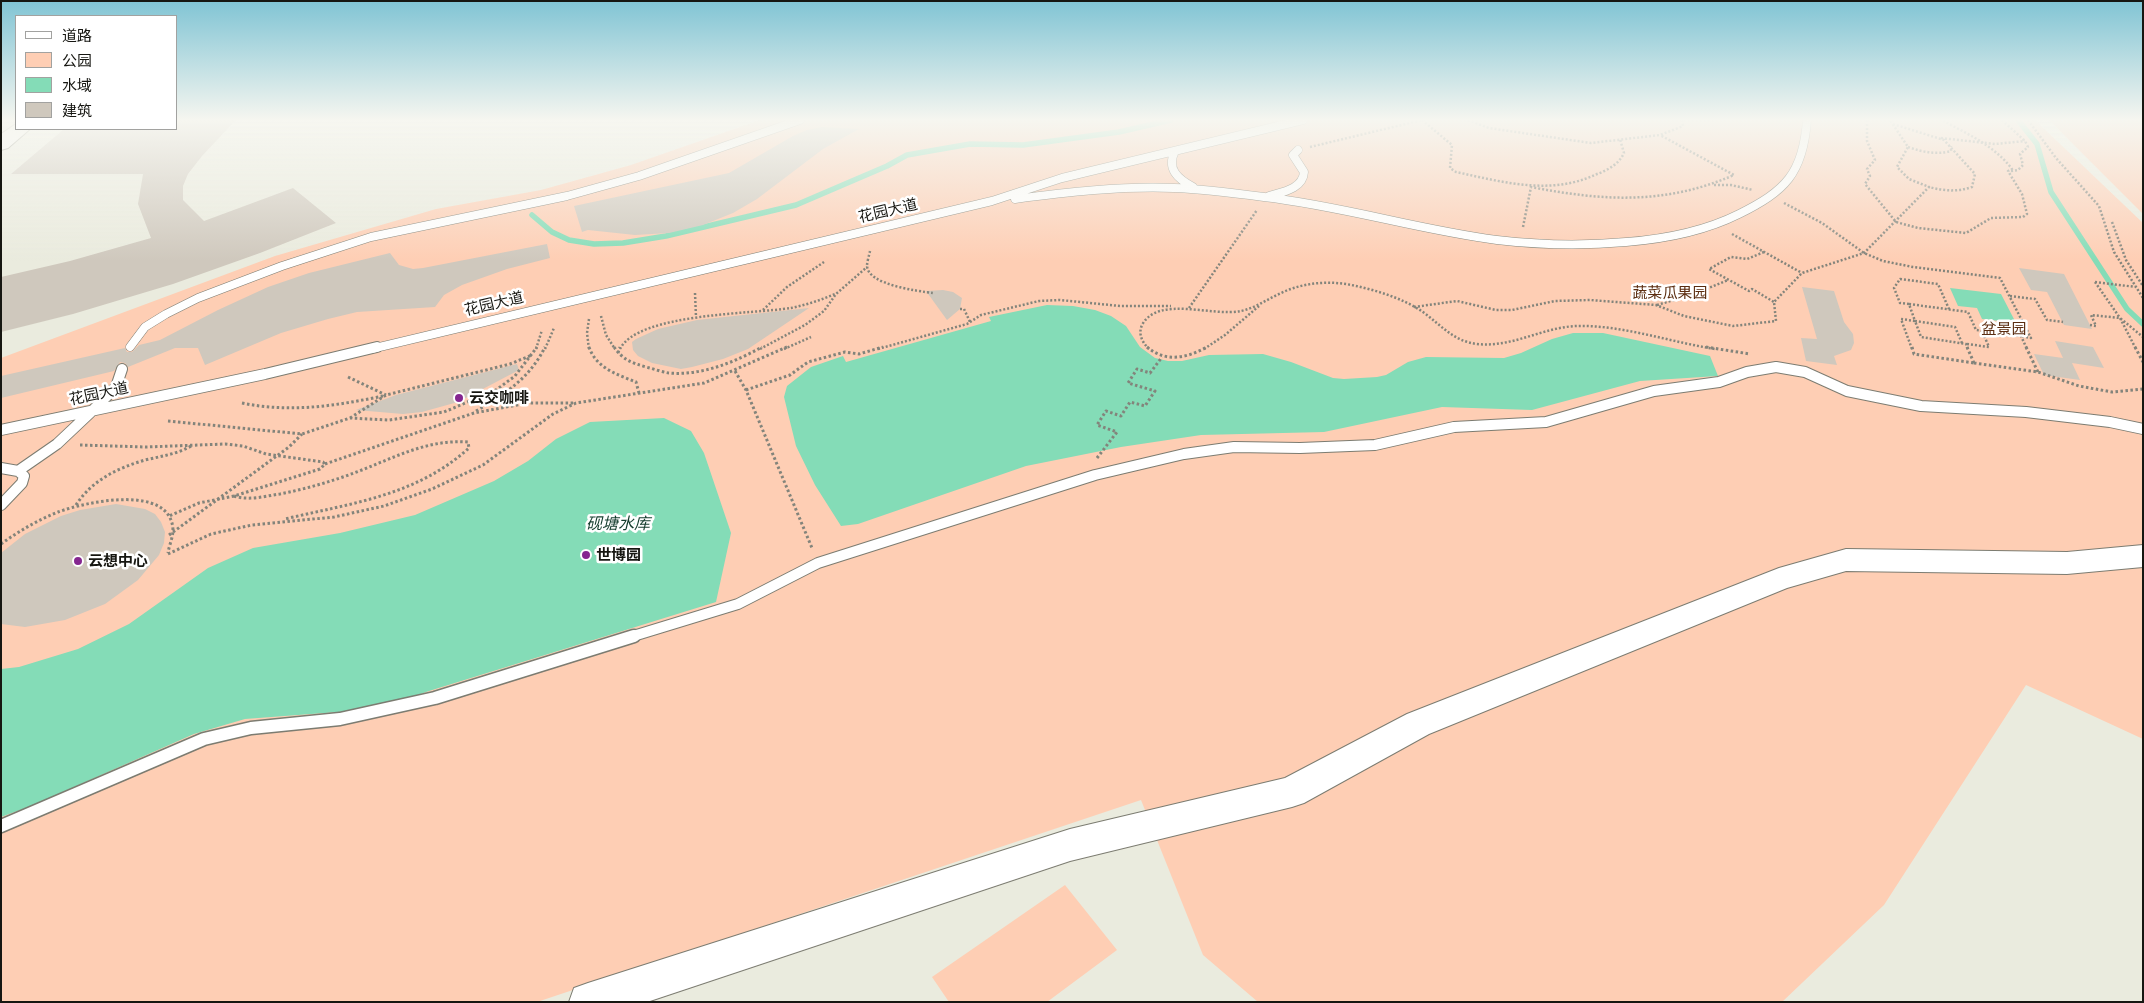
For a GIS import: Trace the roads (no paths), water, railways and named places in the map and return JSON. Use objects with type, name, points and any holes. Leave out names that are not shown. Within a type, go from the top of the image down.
[{"type":"street","points":[[588,1002],[1070,845],[1292,792],[1418,724],[1779,578],[1846,560],[2067,563],[2143,556]]},
{"type":"lane","points":[[130,347],[145,328],[166,314],[198,298],[291,263],[371,237],[566,196],[666,167]]},
{"type":"lane","points":[[992,202],[1062,178],[1109,167]]},
{"type":"lane","points":[[1171,167],[1172,171],[1187,184],[1203,191]]},
{"type":"lane","points":[[1266,197],[1288,190],[1300,183],[1304,176],[1301,167]]},
{"type":"lane","points":[[992,202],[1077,191],[1178,188],[1266,197],[1476,237],[1517,242],[1593,246],[1649,240],[1717,226],[1772,197],[1793,175],[1798,167]]},
{"type":"lane","name":"花园大道","points":[[1,430],[284,369],[992,202]]},
{"type":"lane","points":[[1,826],[204,739],[251,728],[340,719],[435,698],[738,604],[818,563],[1095,475],[1184,454],[1234,447],[1300,448],[1375,445],[1454,427],[1546,422],[1654,391],[1719,382],[1747,372],[1776,367],[1805,372],[1847,391],[1921,406],[2026,412],[2110,422],[2143,429]]},
{"type":"lane","points":[[18,471],[57,444],[92,411],[116,387],[122,369]]},
{"type":"lane","points":[[1,468],[18,471],[24,476],[22,484],[1,505]]},
{"type":"water","points":[[1950,288],[2001,294],[2016,323],[1982,319],[1977,308],[1958,306]]},
{"type":"water","points":[[1047,305],[1073,306],[1095,310],[1111,316],[1126,326],[1140,347],[1155,358],[1168,361],[1182,361],[1209,355],[1263,354],[1291,362],[1333,378],[1377,377],[1386,375],[1408,362],[1426,357],[1504,358],[1521,353],[1552,339],[1573,333],[1603,333],[1710,356],[1718,376],[1640,381],[1532,410],[1442,407],[1324,432],[1201,435],[1121,447],[1026,466],[858,524],[841,526],[815,485],[796,446],[784,397],[787,386],[811,367],[843,356],[846,362],[991,321],[989,317]]},
{"type":"water","name":"砚塘水库","points":[[664,418],[691,431],[704,453],[731,533],[716,602],[429,691],[378,709],[245,719],[194,734],[31,806],[1,817],[1,669],[19,667],[78,649],[129,624],[208,568],[253,548],[340,533],[415,515],[494,481],[528,461],[556,439],[590,422]]},
{"type":"waterway","points":[[532,215],[552,232],[569,240],[594,244],[623,243],[666,236],[796,205],[885,167]]},
{"type":"waterway","points":[[2044,167],[2051,192],[2127,309],[2143,324]]},
{"type":"place","name":"云交咖啡","points":[[459,398]]},
{"type":"place","name":"世博园","points":[[586,555]]},
{"type":"place","name":"云想中心","points":[[78,561]]},
{"type":"park label","name":"蔬菜瓜果园","points":[[1670,293]]},
{"type":"park label","name":"盆景园","points":[[2004,329]]}]
